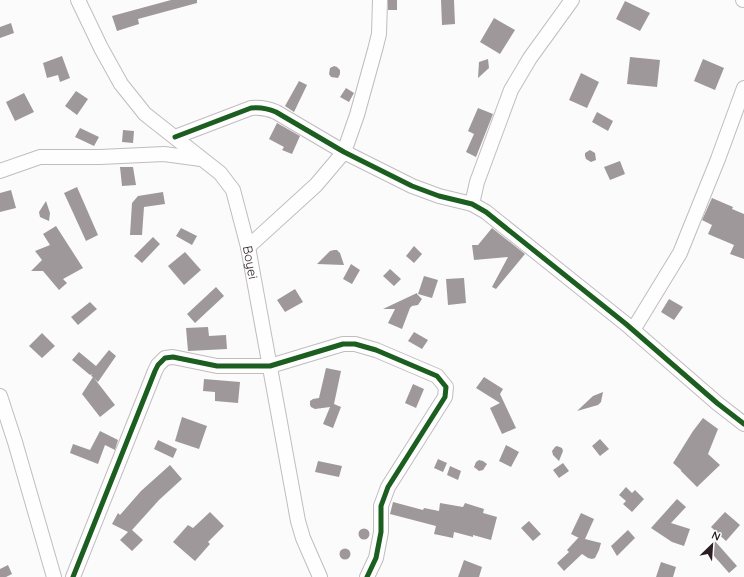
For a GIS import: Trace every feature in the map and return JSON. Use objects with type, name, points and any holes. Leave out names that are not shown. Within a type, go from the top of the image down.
[{"type":"street","name":"Boyei","points":[[78,0],[101,48],[121,84],[145,114],[220,173],[233,190],[248,246],[298,521],[303,538],[320,577]]},
{"type":"street","points":[[248,246],[316,185],[344,152],[357,116],[379,34],[380,0]]},
{"type":"street","points":[[472,204],[477,182],[511,90],[530,58],[572,0]]},
{"type":"street","points":[[633,330],[680,253],[718,159],[744,88]]},
{"type":"street","points":[[175,137],[251,108],[260,107],[276,112],[344,152],[412,186],[438,196],[472,204],[486,212],[633,330],[717,403],[744,424]]},
{"type":"street","points":[[0,171],[40,157],[100,157],[164,154],[202,159]]},
{"type":"street","points":[[73,577],[158,365],[165,358],[173,357],[217,366],[270,366],[343,344],[355,344],[376,350],[437,376],[446,387],[445,397],[388,487],[381,506],[381,532],[376,558],[367,577]]},
{"type":"street","points":[[0,396],[15,442],[54,577]]},
{"type":"building","points":[[171,0],[197,0],[197,3],[138,19],[139,24],[117,31],[112,16]]},
{"type":"building","points":[[388,0],[397,0],[397,10],[388,10]]},
{"type":"building","points":[[441,0],[454,0],[455,24],[442,25]]},
{"type":"building","points":[[625,1],[650,13],[640,31],[616,19]]},
{"type":"building","points":[[494,18],[515,30],[500,54],[480,42]]},
{"type":"building","points":[[11,23],[14,33],[0,38],[0,27]]},
{"type":"building","points":[[62,56],[70,78],[60,82],[58,75],[47,78],[43,63]]},
{"type":"building","points":[[630,57],[660,60],[657,87],[627,84]]},
{"type":"building","points":[[488,59],[489,68],[478,78],[479,62]]},
{"type":"building","points":[[703,59],[724,68],[715,90],[694,81]]},
{"type":"building","points":[[334,66],[340,70],[338,78],[331,77],[329,74],[330,68]]},
{"type":"building","points":[[581,73],[599,82],[587,108],[569,100]]},
{"type":"building","points":[[299,81],[307,85],[294,112],[285,106]]},
{"type":"building","points":[[346,88],[354,93],[349,102],[340,97]]},
{"type":"building","points":[[76,91],[88,99],[77,115],[65,106]]},
{"type":"building","points":[[24,93],[34,112],[15,121],[6,102]]},
{"type":"building","points":[[478,108],[493,114],[476,157],[466,152],[474,134],[468,131]]},
{"type":"building","points":[[597,112],[613,121],[608,131],[592,122]]},
{"type":"building","points":[[277,123],[300,136],[292,154],[282,150],[284,147],[269,139]]},
{"type":"building","points":[[80,128],[99,137],[94,146],[75,137]]},
{"type":"building","points":[[123,130],[134,131],[133,143],[122,142]]},
{"type":"building","points":[[590,150],[595,153],[596,160],[591,162],[586,159],[585,156],[585,153]]},
{"type":"building","points":[[620,161],[625,174],[610,180],[604,167]]},
{"type":"building","points":[[120,167],[133,167],[136,185],[122,186]]},
{"type":"building","points":[[77,187],[98,235],[86,241],[64,193]]},
{"type":"building","points":[[11,190],[16,208],[0,212],[0,193]]},
{"type":"building","points":[[163,192],[165,204],[144,207],[142,235],[130,235],[132,203],[138,196]]},
{"type":"building","points":[[712,198],[733,207],[732,209],[744,214],[744,259],[730,254],[734,245],[708,234],[712,225],[702,220]]},
{"type":"building","points":[[46,201],[50,213],[49,221],[40,217],[39,212]]},
{"type":"building","points":[[56,226],[83,268],[63,279],[67,283],[59,290],[43,271],[31,271],[42,260],[35,251],[50,245],[43,234]]},
{"type":"building","points":[[181,228],[197,236],[192,245],[176,236]]},
{"type":"building","points":[[492,228],[525,254],[496,289],[492,287],[508,257],[474,260],[472,245],[478,245]]},
{"type":"building","points":[[153,237],[160,244],[142,263],[134,256]]},
{"type":"building","points":[[414,246],[422,254],[414,263],[406,256]]},
{"type":"building","points":[[337,250],[340,253],[344,265],[317,264],[330,251]]},
{"type":"building","points":[[185,252],[201,270],[184,285],[168,266]]},
{"type":"building","points":[[351,264],[360,270],[352,284],[343,279]]},
{"type":"building","points":[[390,269],[401,279],[394,286],[383,276]]},
{"type":"building","points":[[424,276],[438,280],[432,298],[418,294]]},
{"type":"building","points":[[464,278],[466,303],[448,305],[446,279]]},
{"type":"building","points":[[216,287],[224,296],[195,323],[187,314]]},
{"type":"building","points":[[295,289],[303,302],[285,312],[277,300]]},
{"type":"building","points":[[417,293],[422,299],[418,305],[410,308],[402,329],[388,323],[395,309],[383,309]]},
{"type":"building","points":[[669,299],[683,307],[674,320],[661,312]]},
{"type":"building","points":[[90,302],[97,309],[78,325],[71,317]]},
{"type":"building","points":[[208,327],[209,336],[226,335],[227,349],[188,351],[186,328]]},
{"type":"building","points":[[414,332],[428,340],[422,349],[408,341]]},
{"type":"building","points":[[42,333],[55,346],[42,358],[29,346]]},
{"type":"building","points":[[109,350],[116,356],[98,382],[94,378],[115,405],[100,417],[82,394],[93,377],[91,376],[92,374],[90,375],[72,360],[79,352],[96,366]]},
{"type":"building","points":[[326,368],[341,371],[334,404],[341,407],[333,428],[323,424],[330,407],[315,409],[310,405],[310,401],[319,398]]},
{"type":"building","points":[[484,377],[503,389],[500,394],[516,428],[502,434],[490,408],[500,403],[476,388]]},
{"type":"building","points":[[204,379],[240,382],[238,403],[215,401],[215,392],[203,391]]},
{"type":"building","points":[[413,384],[424,389],[416,408],[405,403]]},
{"type":"building","points":[[603,392],[601,402],[598,405],[577,411],[593,396]]},
{"type":"building","points":[[182,417],[207,426],[199,449],[175,441]]},
{"type":"building","points":[[703,418],[718,429],[708,454],[720,465],[697,487],[673,463]]},
{"type":"building","points":[[100,431],[118,440],[115,450],[105,445],[98,464],[70,453],[73,444],[90,450]]},
{"type":"building","points":[[600,439],[609,449],[600,456],[592,446]]},
{"type":"building","points":[[158,440],[177,449],[173,458],[154,449]]},
{"type":"building","points":[[506,445],[519,452],[511,467],[499,461]]},
{"type":"building","points":[[557,446],[562,448],[563,451],[559,461],[553,455],[552,451]]},
{"type":"building","points":[[438,459],[447,463],[443,472],[434,468]]},
{"type":"building","points":[[479,460],[487,464],[483,470],[479,471],[474,467],[476,462]]},
{"type":"building","points":[[318,461],[342,466],[339,477],[315,472]]},
{"type":"building","points":[[563,463],[569,471],[559,478],[553,470]]},
{"type":"building","points":[[170,465],[182,479],[159,500],[132,530],[143,540],[132,551],[120,540],[128,532],[112,524],[118,513],[120,515],[141,491]]},
{"type":"building","points":[[450,466],[461,471],[458,480],[447,475]]},
{"type":"building","points":[[626,487],[632,493],[635,490],[644,499],[632,512],[623,504],[626,501],[619,495]]},
{"type":"building","points":[[677,499],[686,507],[671,523],[690,529],[684,546],[672,542],[651,528]]},
{"type":"building","points":[[393,502],[423,510],[424,508],[439,511],[440,503],[463,507],[465,503],[484,509],[483,513],[497,517],[491,540],[454,532],[453,538],[434,534],[436,526],[390,514]]},
{"type":"building","points":[[210,512],[224,526],[208,542],[210,544],[195,561],[173,542],[188,525],[193,528]]},
{"type":"building","points":[[725,512],[740,525],[726,541],[711,527]]},
{"type":"building","points":[[581,513],[594,519],[585,539],[601,543],[599,550],[595,558],[592,559],[582,554],[564,571],[557,563],[569,552],[567,550],[579,538],[571,534]]},
{"type":"building","points":[[529,521],[541,534],[533,541],[521,528]]},
{"type":"building","points":[[362,529],[366,529],[368,530],[368,538],[362,539],[359,536],[359,532]]},
{"type":"building","points":[[628,530],[635,538],[617,556],[611,546]]},
{"type":"building","points":[[714,540],[737,566],[729,573],[707,548]]},
{"type":"building","points":[[343,549],[347,549],[349,550],[349,558],[343,559],[340,556],[340,552]]},
{"type":"building","points":[[464,560],[482,567],[479,577],[458,577]]},
{"type":"building","points":[[661,562],[676,567],[673,577],[656,577]]},
{"type":"building","points":[[8,565],[12,574],[6,577],[0,577],[0,569]]},
{"type":"cycle path","points":[[175,137],[251,108],[267,109],[276,112],[344,152],[412,186],[439,196],[472,204],[486,212],[626,324],[717,403],[744,424]]},
{"type":"cycle path","points":[[73,577],[155,371],[158,365],[165,358],[173,357],[217,366],[270,366],[343,344],[355,344],[376,350],[437,376],[446,387],[445,397],[388,487],[381,506],[381,532],[376,558],[367,577]]}]
